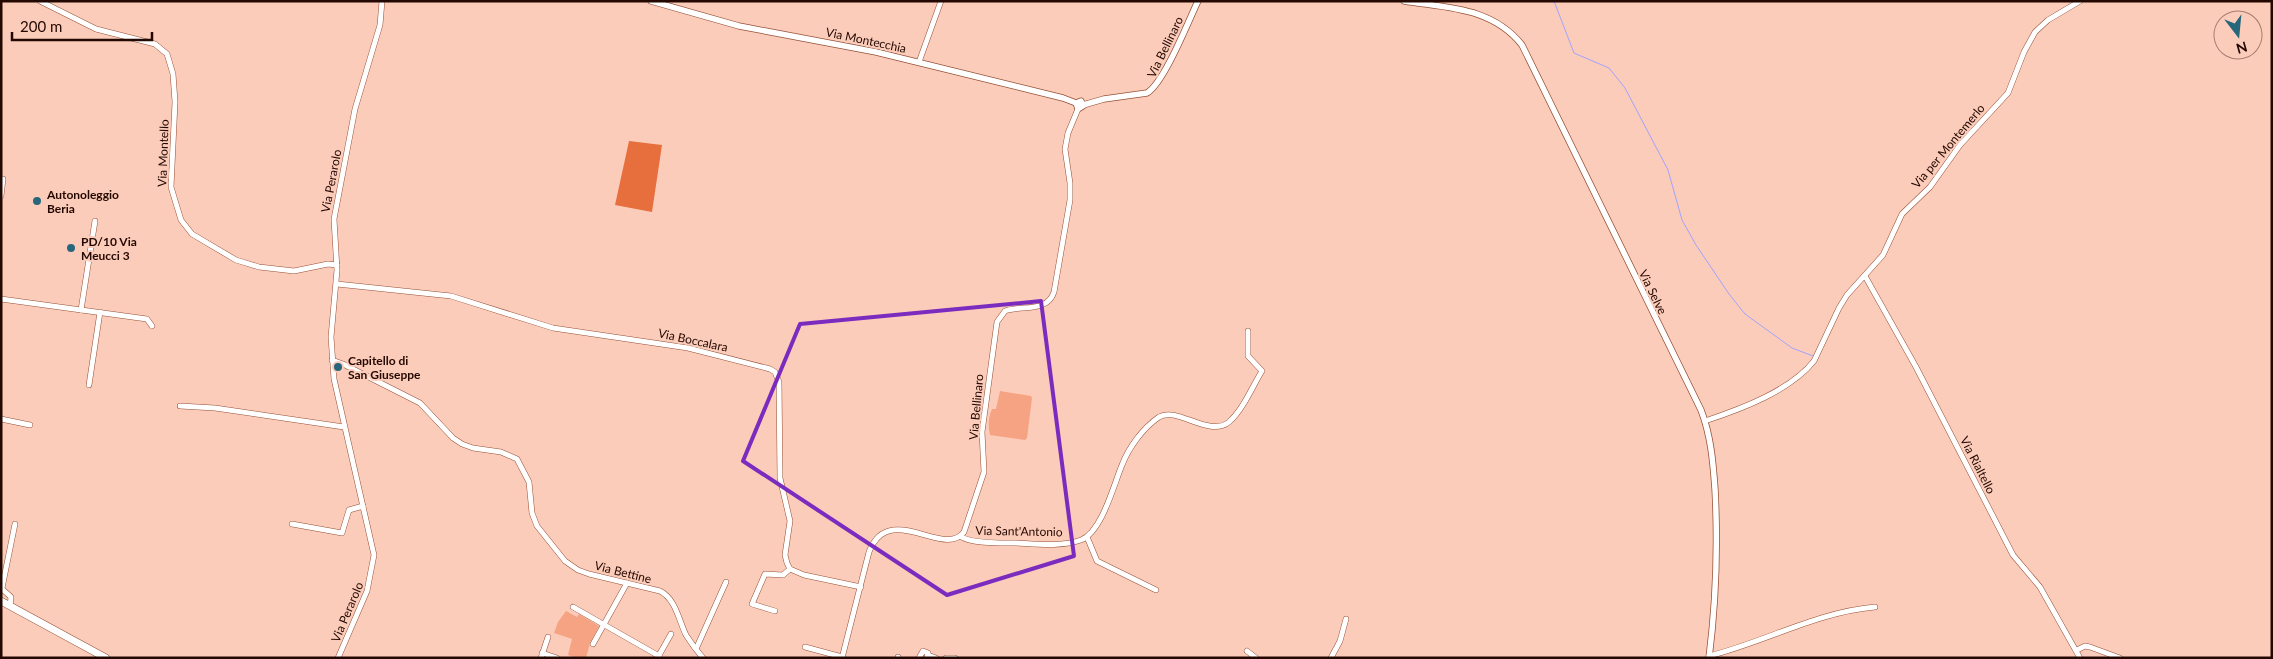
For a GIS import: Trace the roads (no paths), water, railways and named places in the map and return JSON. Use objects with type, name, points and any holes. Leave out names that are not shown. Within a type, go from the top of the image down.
[{"type":"main road","points":[[1,602],[106,658]]},
{"type":"street","name":"Via Montello","points":[[40,1],[96,29],[155,44],[167,54],[173,74],[175,102],[170,187],[181,220],[192,234],[236,260],[259,266],[294,271],[328,264],[337,265]]},
{"type":"street","name":"Via Perarolo","points":[[338,658],[363,603],[374,566],[372,544],[336,397],[331,337],[337,284],[334,210],[355,110],[380,25],[382,1]]},
{"type":"street","name":"Via Montecchia","points":[[651,1],[739,26],[919,62],[1079,105]]},
{"type":"street","points":[[919,62],[941,1]]},
{"type":"street","name":"Via Bellinaro","points":[[960,536],[972,512],[984,472],[982,432],[997,322],[1005,311],[1022,307],[1038,307],[1048,302],[1054,292],[1070,200],[1070,183],[1065,149],[1068,133],[1079,105],[1104,99],[1148,93],[1154,89],[1165,72],[1198,1]]},
{"type":"street","points":[[1404,1],[1440,3]]},
{"type":"street","name":"Via per Montemerlo","points":[[1705,422],[1779,390],[1800,376],[1814,361],[1839,308],[1887,248],[1902,214],[1930,186],[1960,145],[2008,94],[2024,52],[2035,32],[2048,20],[2080,1]]},
{"type":"street","name":"Via Selve","points":[[1440,3],[1497,22],[1506,27],[1522,45],[1705,422],[1710,439],[1717,536],[1717,567],[1709,657]]},
{"type":"street","points":[[1,179],[3,180],[1,196]]},
{"type":"street","points":[[81,310],[94,221]]},
{"type":"street","name":"Via Rialtello","points":[[1865,276],[1916,367],[2013,555],[2040,587],[2080,658]]},
{"type":"street","name":"Via Boccalara","points":[[337,284],[451,296],[553,328],[688,348],[753,364],[775,372],[779,382],[780,478],[790,521],[785,555],[790,569]]},
{"type":"street","points":[[1,298],[147,319],[152,326]]},
{"type":"street","points":[[89,385],[100,312]]},
{"type":"street","points":[[1156,590],[1097,561],[1087,537],[1093,531],[1101,516],[1131,446],[1138,436],[1160,417],[1177,417],[1213,427],[1220,427],[1230,420],[1262,371],[1248,356],[1248,331]]},
{"type":"street","name":"Via Bettine","points":[[332,360],[420,403],[453,438],[462,444],[473,448],[506,453],[517,459],[529,482],[533,519],[565,561],[578,570],[589,574],[660,591],[668,596],[688,637],[703,658]]},
{"type":"street","points":[[180,406],[215,408],[344,427]]},
{"type":"street","points":[[1,419],[30,426]]},
{"type":"street","points":[[292,524],[342,533],[349,510],[363,506]]},
{"type":"street","points":[[10,606],[11,597],[1,588],[15,524]]},
{"type":"street","points":[[805,647],[842,657],[872,546],[878,536],[887,530],[898,529],[942,538],[960,536]]},
{"type":"street","name":"Via Sant'Antonio","points":[[960,536],[968,540],[1017,543],[1067,542],[1087,537]]},
{"type":"street","points":[[775,611],[752,604],[765,574],[783,575],[790,569],[804,575],[861,587]]},
{"type":"street","points":[[696,649],[726,582]]},
{"type":"street","points":[[593,644],[628,583]]},
{"type":"street","points":[[573,607],[658,657],[671,634]]},
{"type":"street","points":[[1709,657],[1842,612],[1875,607]]},
{"type":"street","points":[[1331,658],[1340,641],[1346,619]]},
{"type":"street","points":[[548,637],[541,655],[557,658]]},
{"type":"street","points":[[2077,650],[2086,646],[2120,658]]},
{"type":"street","points":[[919,658],[921,651],[927,652],[927,657],[936,658]]},
{"type":"street","points":[[1247,651],[1256,658]]},
{"type":"street","points":[[946,658],[955,658]]},
{"type":"waterway","points":[[1554,1],[1574,53],[1609,68],[1625,88],[1668,170],[1682,220],[1696,245],[1729,294],[1745,314],[1792,348],[1813,356]]},
{"type":"place","name":"Autonoleggio Beria","points":[[37,201]]},
{"type":"place","name":"PD/10 Via Meucci 3","points":[[71,248]]},
{"type":"place","name":"Capitello di San Giuseppe","points":[[338,367]]}]
